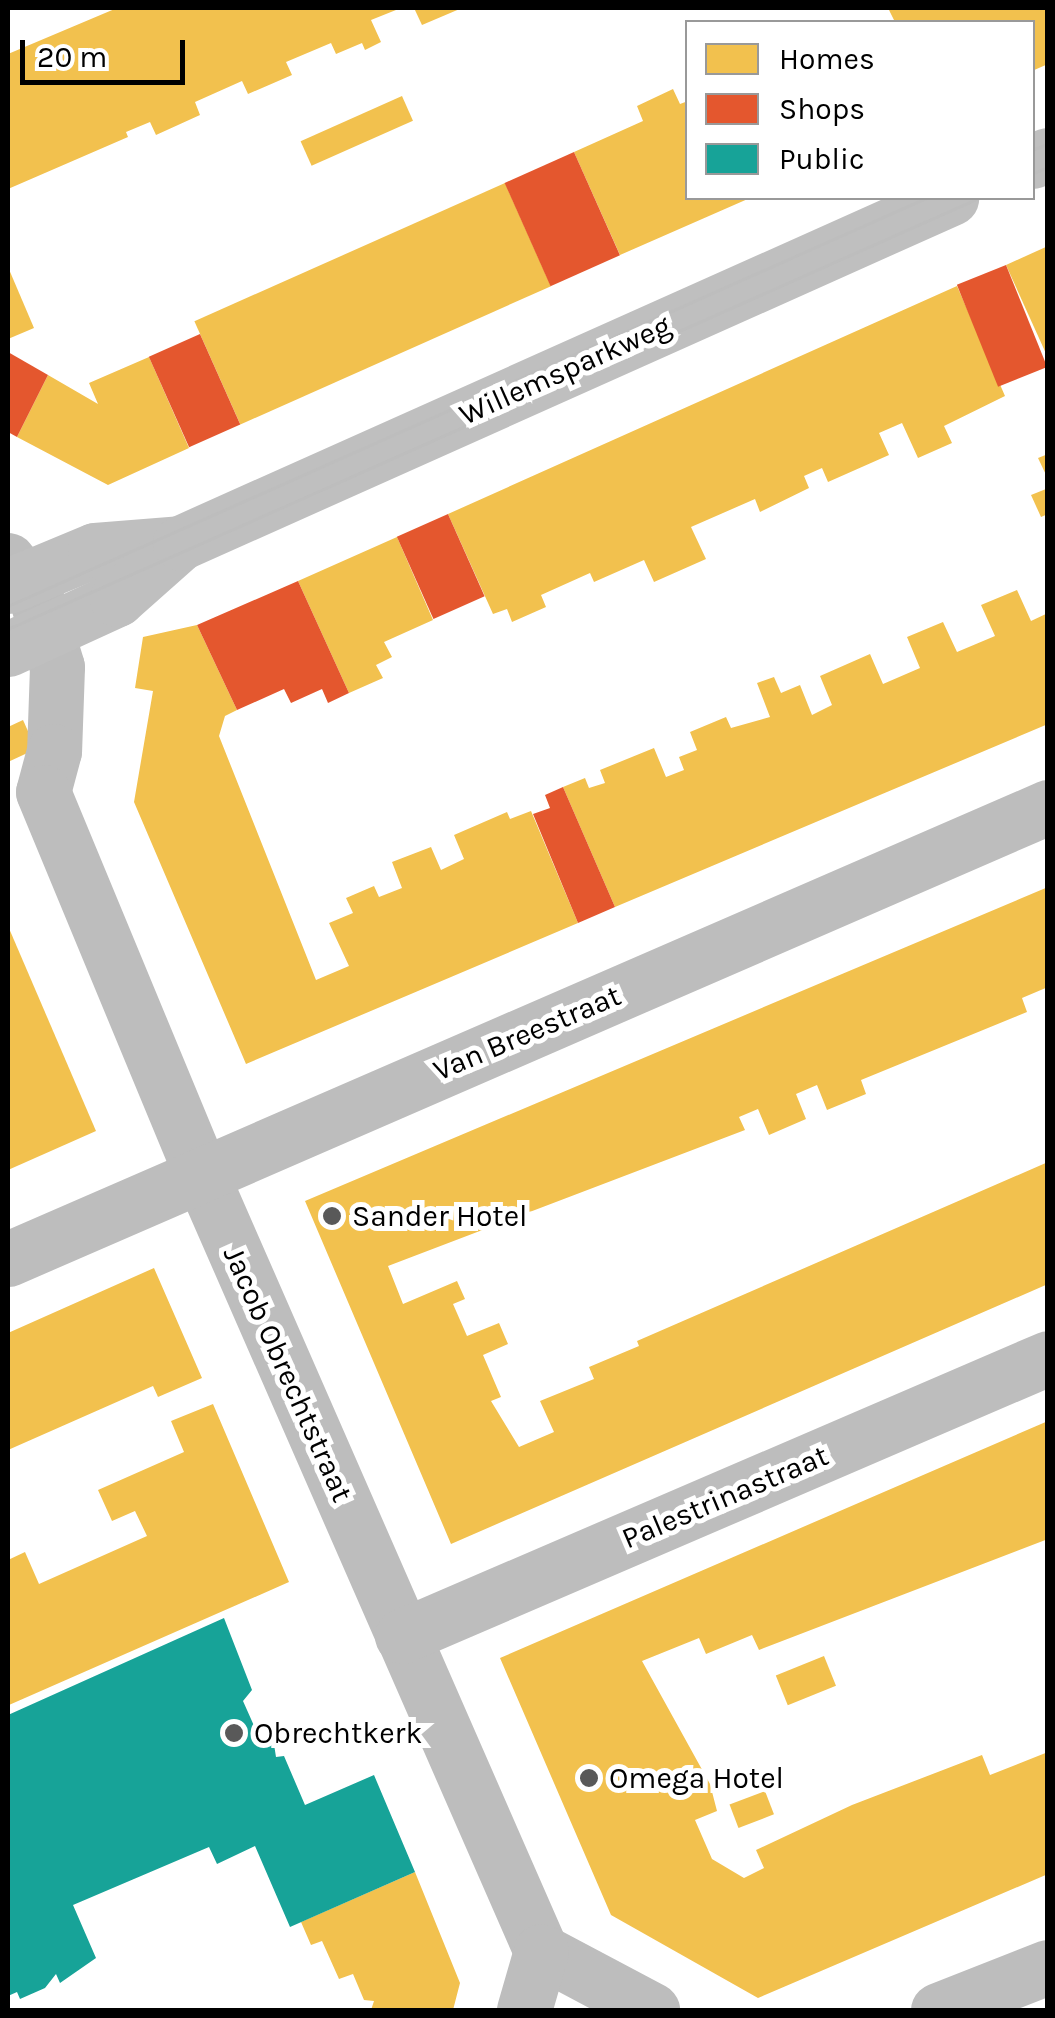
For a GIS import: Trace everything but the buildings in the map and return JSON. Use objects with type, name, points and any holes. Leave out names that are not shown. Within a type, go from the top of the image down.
[{"type":"street","name":"Willemsparkweg","points":[[14,574],[95,550],[180,543],[947,200]]},
{"type":"street","name":"Willemsparkweg","points":[[28,640],[142,584],[180,543]]},
{"type":"street","name":"Jacob Obrechtstraat","points":[[14,574],[28,640],[57,667],[54,751],[25,786],[201,1174],[541,1952]]},
{"type":"street","name":"Van Breestraat","points":[[8,1259],[1048,808]]},
{"type":"street","name":"Palestrinastraat","points":[[402,1636],[1048,1358]]},
{"type":"street","points":[[524,2010],[541,1952],[652,2010]]},
{"type":"street","points":[[938,2010],[1048,1966]]},
{"type":"street","points":[[547,2010],[552,1993],[588,2010]]},
{"type":"tram line","points":[[1035,149],[1048,144]]},
{"type":"tram line","points":[[1035,173],[1048,167]]},
{"type":"tram line","points":[[8,606],[922,200]]},
{"type":"tram line","points":[[8,629],[974,200]]},
{"type":"place","name":"Sander Hotel","points":[[332,1216]]},
{"type":"place","name":"Obrechtkerk","points":[[234,1733]]},
{"type":"place","name":"Omega Hotel","points":[[589,1778]]}]
